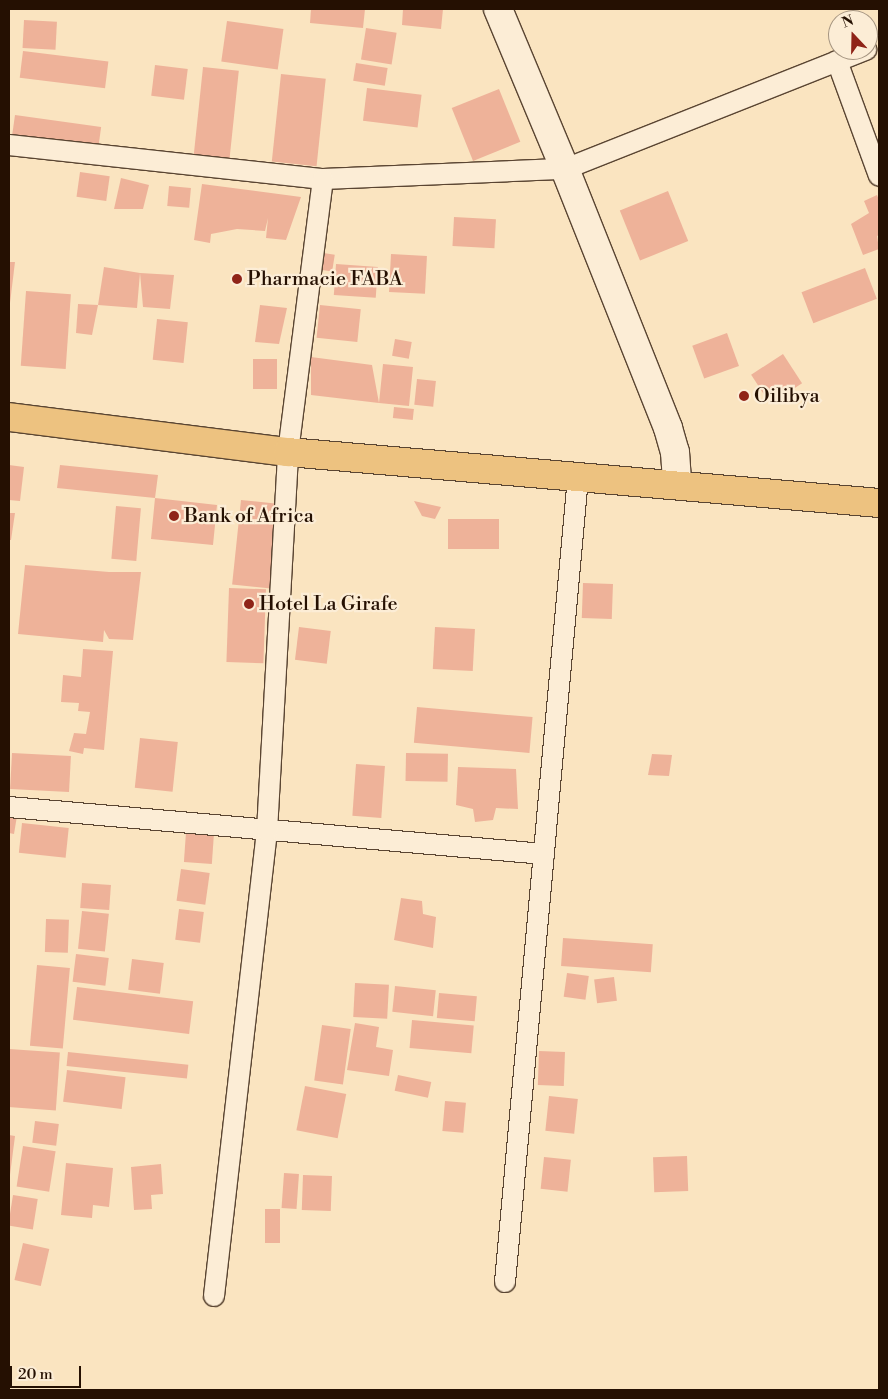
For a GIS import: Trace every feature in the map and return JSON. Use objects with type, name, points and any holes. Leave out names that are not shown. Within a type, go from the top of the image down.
[{"type":"main road","points":[[9,401],[289,443],[578,476],[676,474],[879,503]]},
{"type":"main road","points":[[9,417],[289,443],[676,474],[879,485]]},
{"type":"street","points":[[498,9],[565,169],[668,428],[675,452],[676,474]]},
{"type":"street","points":[[9,145],[324,179],[565,169],[837,61],[879,176]]},
{"type":"street","points":[[214,1296],[266,831],[289,443],[324,179]]},
{"type":"street","points":[[505,1282],[578,476]]},
{"type":"street","points":[[9,807],[544,854]]},
{"type":"building","points":[[311,9],[365,9],[363,28],[310,23]]},
{"type":"building","points":[[403,9],[443,9],[441,29],[402,25]]},
{"type":"building","points":[[24,20],[57,22],[55,50],[23,48]]},
{"type":"building","points":[[227,21],[283,29],[278,70],[221,62]]},
{"type":"building","points":[[366,28],[397,33],[392,64],[361,60]]},
{"type":"building","points":[[23,51],[108,61],[105,88],[20,78]]},
{"type":"building","points":[[356,63],[388,68],[385,86],[353,81]]},
{"type":"building","points":[[155,65],[188,69],[184,100],[151,96]]},
{"type":"building","points":[[203,67],[239,71],[229,159],[194,156]]},
{"type":"building","points":[[281,74],[326,79],[317,166],[272,162]]},
{"type":"building","points":[[367,88],[422,95],[418,127],[363,121]]},
{"type":"building","points":[[499,89],[520,142],[473,161],[452,108]]},
{"type":"building","points":[[15,115],[101,127],[98,147],[12,135]]},
{"type":"building","points":[[80,172],[110,176],[106,201],[77,197]]},
{"type":"building","points":[[121,178],[149,185],[143,209],[114,209]]},
{"type":"building","points":[[202,184],[301,197],[286,240],[266,238],[268,218],[265,231],[237,229],[211,234],[210,243],[194,240]]},
{"type":"building","points":[[169,186],[191,188],[189,208],[167,206]]},
{"type":"building","points":[[668,191],[688,241],[640,261],[620,210]]},
{"type":"building","points":[[877,195],[879,200],[879,235],[877,236],[879,249],[863,255],[851,224],[869,213],[864,201]]},
{"type":"building","points":[[454,217],[496,219],[494,248],[452,246]]},
{"type":"building","points":[[317,252],[335,255],[332,272],[314,269]]},
{"type":"building","points":[[391,254],[427,256],[425,294],[389,292]]},
{"type":"building","points":[[9,262],[15,262],[10,303],[9,303]]},
{"type":"building","points":[[336,264],[378,267],[376,298],[334,295]]},
{"type":"building","points":[[104,267],[140,273],[137,308],[98,305]]},
{"type":"building","points":[[865,268],[877,299],[813,323],[802,292]]},
{"type":"building","points":[[140,273],[174,275],[170,309],[143,307]]},
{"type":"building","points":[[26,291],[71,294],[66,369],[21,366]]},
{"type":"building","points":[[78,304],[98,305],[92,335],[76,333]]},
{"type":"building","points":[[260,305],[287,308],[279,344],[255,342]]},
{"type":"building","points":[[320,305],[361,309],[357,342],[317,338]]},
{"type":"building","points":[[157,319],[188,322],[184,363],[153,360]]},
{"type":"building","points":[[727,333],[739,366],[704,379],[692,346]]},
{"type":"building","points":[[395,339],[412,342],[409,359],[392,356]]},
{"type":"building","points":[[783,354],[802,383],[770,404],[751,375]]},
{"type":"building","points":[[311,357],[372,365],[379,403],[311,395]]},
{"type":"building","points":[[253,359],[277,359],[277,389],[253,389]]},
{"type":"building","points":[[383,364],[413,367],[409,406],[379,403]]},
{"type":"building","points":[[417,379],[436,381],[433,407],[414,405]]},
{"type":"building","points":[[394,407],[414,409],[413,420],[393,418]]},
{"type":"building","points":[[9,465],[24,467],[20,501],[9,500]]},
{"type":"building","points":[[60,465],[158,475],[155,498],[57,488]]},
{"type":"building","points":[[155,498],[217,505],[213,545],[151,539]]},
{"type":"building","points":[[241,500],[280,504],[271,589],[232,585]]},
{"type":"building","points":[[414,501],[441,507],[435,519],[422,516]]},
{"type":"building","points":[[116,506],[141,508],[136,561],[111,559]]},
{"type":"building","points":[[9,513],[15,513],[11,540],[9,540]]},
{"type":"building","points":[[448,519],[499,519],[499,549],[448,549]]},
{"type":"building","points":[[25,565],[109,572],[141,572],[133,640],[109,639],[104,630],[103,642],[18,634]]},
{"type":"building","points":[[583,583],[613,584],[612,619],[582,618]]},
{"type":"building","points":[[229,588],[266,589],[263,663],[226,662]]},
{"type":"building","points":[[299,627],[331,631],[327,664],[295,660]]},
{"type":"building","points":[[435,627],[475,629],[473,671],[433,669]]},
{"type":"building","points":[[83,649],[113,651],[104,750],[84,748],[83,754],[69,751],[74,733],[86,734],[90,712],[78,711],[79,703],[61,702],[63,675],[81,677]]},
{"type":"building","points":[[417,707],[533,717],[529,753],[414,743]]},
{"type":"building","points":[[140,738],[178,742],[173,792],[135,788]]},
{"type":"building","points":[[12,753],[71,756],[69,792],[10,789]]},
{"type":"building","points":[[406,753],[448,754],[448,782],[406,781]]},
{"type":"building","points":[[652,754],[672,755],[669,776],[648,775]]},
{"type":"building","points":[[356,764],[385,766],[381,818],[352,816]]},
{"type":"building","points":[[458,767],[516,769],[518,809],[496,808],[493,820],[475,822],[473,809],[456,805]]},
{"type":"building","points":[[9,815],[17,816],[14,834],[9,833]]},
{"type":"building","points":[[22,823],[69,828],[66,858],[19,853]]},
{"type":"building","points":[[186,832],[214,834],[212,864],[184,862]]},
{"type":"building","points":[[181,869],[210,873],[205,905],[177,901]]},
{"type":"building","points":[[82,883],[111,885],[109,910],[80,908]]},
{"type":"building","points":[[401,898],[422,901],[423,914],[436,917],[433,948],[394,940]]},
{"type":"building","points":[[179,909],[204,912],[200,943],[175,940]]},
{"type":"building","points":[[82,911],[109,914],[105,952],[78,949]]},
{"type":"building","points":[[46,919],[69,920],[68,953],[45,952]]},
{"type":"building","points":[[563,938],[653,944],[651,972],[561,966]]},
{"type":"building","points":[[76,954],[109,958],[105,986],[73,982]]},
{"type":"building","points":[[132,959],[164,963],[160,994],[128,990]]},
{"type":"building","points":[[37,965],[70,968],[63,1049],[30,1046]]},
{"type":"building","points":[[567,973],[589,976],[585,1000],[564,997]]},
{"type":"building","points":[[614,977],[617,1001],[597,1003],[594,979]]},
{"type":"building","points":[[355,983],[389,985],[387,1019],[353,1017]]},
{"type":"building","points":[[395,986],[436,990],[433,1016],[392,1012]]},
{"type":"building","points":[[77,987],[193,1001],[189,1034],[73,1020]]},
{"type":"building","points":[[439,993],[477,996],[475,1021],[437,1018]]},
{"type":"building","points":[[412,1020],[474,1025],[471,1053],[410,1048]]},
{"type":"building","points":[[355,1023],[379,1027],[376,1047],[393,1050],[389,1076],[347,1070]]},
{"type":"building","points":[[322,1025],[351,1029],[343,1084],[314,1080]]},
{"type":"building","points":[[9,1049],[60,1053],[56,1110],[9,1107]]},
{"type":"building","points":[[539,1051],[565,1052],[564,1086],[538,1085]]},
{"type":"building","points":[[68,1052],[188,1065],[187,1079],[67,1066]]},
{"type":"building","points":[[67,1070],[126,1077],[122,1109],[63,1102]]},
{"type":"building","points":[[398,1075],[431,1082],[428,1098],[395,1091]]},
{"type":"building","points":[[305,1086],[346,1094],[338,1138],[296,1130]]},
{"type":"building","points":[[549,1096],[578,1099],[574,1134],[545,1131]]},
{"type":"building","points":[[445,1101],[466,1103],[463,1133],[442,1131]]},
{"type":"building","points":[[35,1121],[59,1124],[56,1146],[32,1143]]},
{"type":"building","points":[[9,1135],[15,1136],[10,1175],[9,1174]]},
{"type":"building","points":[[23,1146],[56,1151],[49,1192],[17,1186]]},
{"type":"building","points":[[687,1156],[688,1191],[654,1192],[653,1157]]},
{"type":"building","points":[[544,1157],[571,1160],[568,1192],[541,1189]]},
{"type":"building","points":[[66,1163],[113,1168],[109,1207],[93,1205],[92,1218],[61,1215]]},
{"type":"building","points":[[161,1164],[163,1194],[151,1195],[152,1209],[134,1210],[131,1167]]},
{"type":"building","points":[[284,1173],[299,1174],[297,1209],[282,1208]]},
{"type":"building","points":[[303,1175],[332,1176],[331,1211],[302,1210]]},
{"type":"building","points":[[13,1195],[38,1199],[33,1230],[9,1226]]},
{"type":"building","points":[[265,1209],[280,1209],[280,1243],[265,1243]]},
{"type":"building","points":[[23,1243],[49,1249],[41,1286],[14,1280]]},
{"type":"place","name":"Pharmacie FABA","points":[[237,279]]},
{"type":"place","name":"Oilibya","points":[[744,396]]},
{"type":"place","name":"Bank of Africa","points":[[174,516]]},
{"type":"place","name":"Hotel La Girafe","points":[[249,604]]}]
